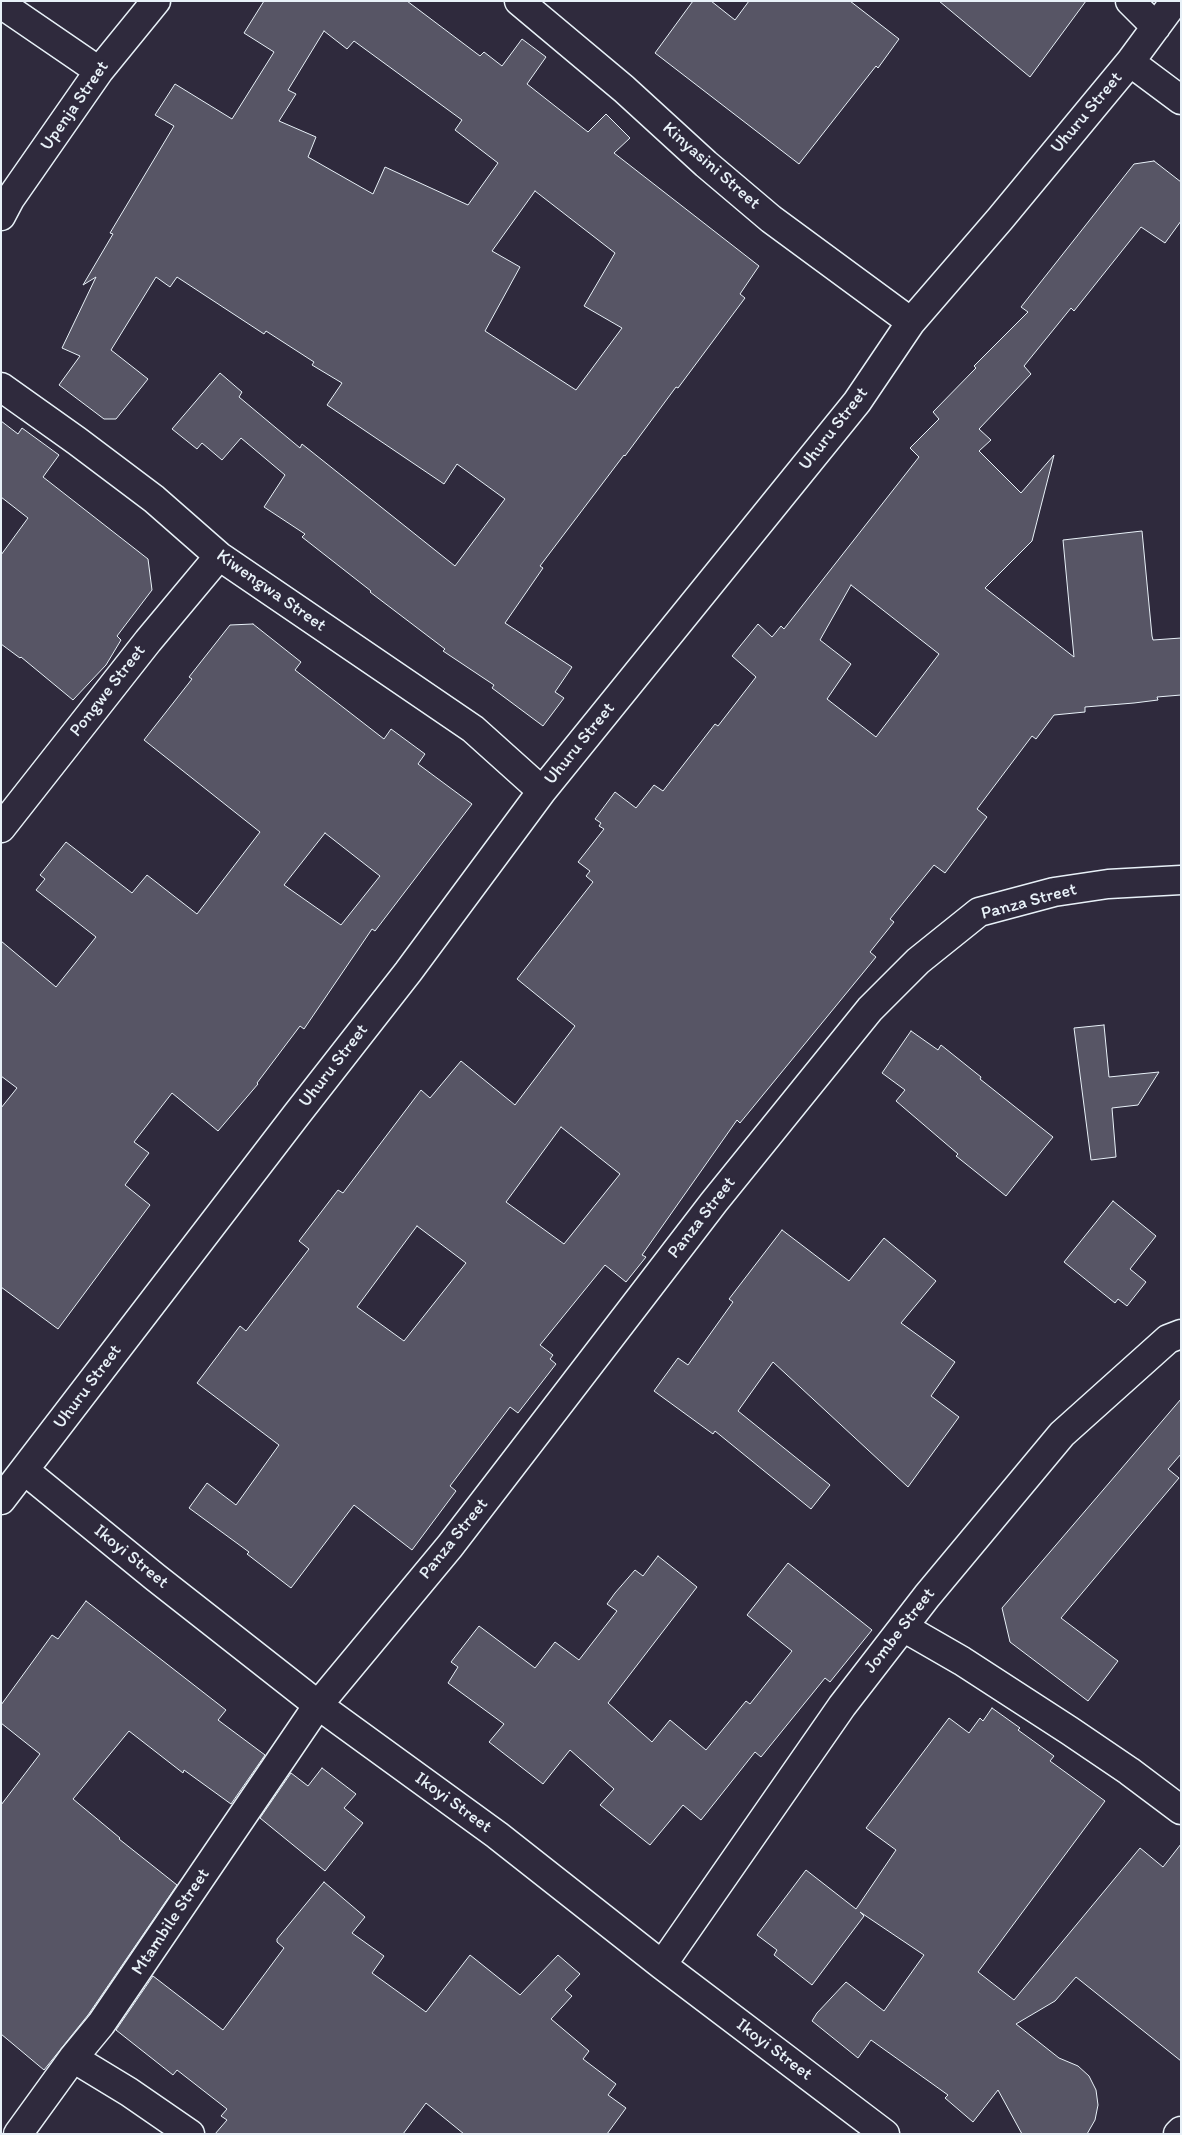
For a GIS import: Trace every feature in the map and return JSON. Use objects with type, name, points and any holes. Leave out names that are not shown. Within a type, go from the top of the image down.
[{"type":"street","name":"Upenja Street","points":[[1,216],[10,199],[98,71],[156,1]]},
{"type":"street","name":"Kinyasini Street","points":[[519,1],[624,89],[706,164],[771,219],[910,322]]},
{"type":"street","points":[[1130,1],[1156,27]]},
{"type":"street","name":"Uhuru Street","points":[[1,1500],[408,972],[542,790],[857,402],[910,322],[1006,212],[1130,62],[1175,1]]},
{"type":"street","points":[[1,4],[98,71]]},
{"type":"street","points":[[1130,62],[1181,100]]},
{"type":"street","name":"Kiwengwa Street","points":[[1,387],[154,499],[219,556],[473,729],[542,790]]},
{"type":"street","name":"Pongwe Street","points":[[1,828],[148,641],[219,556]]},
{"type":"street","name":"Panza Street","points":[[318,1705],[450,1546],[714,1202],[864,1016],[918,961],[979,912],[1054,892],[1108,884],[1181,880]]},
{"type":"street","name":"Jombe Street","points":[[662,1965],[836,1714],[903,1627],[1062,1434],[1168,1339],[1181,1334]]},
{"type":"street","name":"Ikoyi Street","points":[[24,1470],[155,1577],[318,1705],[497,1835],[662,1965],[884,2134]]},
{"type":"street","points":[[903,1627],[985,1676],[1129,1771],[1181,1810]]},
{"type":"street","name":"Mtambile Street","points":[[18,2134],[134,1977],[318,1705]]},
{"type":"street","points":[[73,2058],[129,2092],[190,2134]]},
{"type":"street","points":[[1178,2134],[1181,2131]]},
{"type":"building","points":[[264,1],[407,1],[480,56],[484,52],[502,66],[522,39],[546,57],[527,84],[588,132],[606,114],[630,138],[614,153],[759,266],[740,294],[745,298],[540,566],[543,568],[505,623],[572,667],[555,692],[564,698],[543,726],[492,688],[494,685],[443,651],[445,649],[302,537],[305,534],[264,507],[285,475],[241,438],[222,460],[202,443],[197,449],[172,429],[220,373],[242,392],[239,397],[300,448],[302,444],[455,566],[505,499],[457,464],[444,484],[327,405],[342,383],[312,365],[314,362],[266,331],[264,334],[177,277],[170,287],[156,277],[111,350],[148,379],[116,419],[104,419],[59,385],[80,356],[62,348],[96,277],[83,285],[113,234],[110,233],[174,126],[155,115],[175,84],[232,119],[274,52],[244,33]],"holes":[[[324,31],[347,49],[354,41],[462,120],[455,130],[498,163],[468,205],[385,167],[373,194],[308,157],[316,137],[279,121],[296,94],[288,90]],[[535,191],[615,253],[584,306],[622,328],[576,390],[485,331],[520,267],[492,251]]]},
{"type":"building","points":[[693,1],[711,1],[735,20],[749,1],[850,1],[899,39],[878,68],[876,66],[799,164],[655,53]]},
{"type":"building","points":[[939,1],[1086,1],[1030,77]]},
{"type":"building","points":[[1154,161],[1181,182],[1181,221],[1165,243],[1141,227],[1074,311],[1071,308],[1024,366],[1031,374],[979,429],[991,440],[979,451],[1021,493],[1054,455],[1032,541],[985,588],[1074,657],[1063,540],[1142,531],[1152,636],[1153,640],[1181,638],[1181,695],[1157,697],[1158,700],[1134,703],[1085,707],[1085,712],[1054,715],[1036,739],[1032,736],[977,809],[987,817],[945,873],[934,865],[890,919],[894,922],[870,952],[876,957],[740,1123],[737,1120],[642,1255],[646,1257],[626,1282],[605,1265],[540,1345],[553,1355],[550,1359],[556,1364],[518,1413],[510,1407],[450,1486],[456,1491],[412,1550],[354,1505],[291,1588],[247,1554],[249,1552],[189,1508],[207,1483],[236,1505],[279,1445],[197,1383],[240,1326],[246,1331],[309,1249],[299,1241],[338,1190],[343,1193],[421,1090],[430,1098],[461,1061],[515,1105],[575,1026],[517,979],[593,882],[586,876],[590,871],[578,862],[604,829],[599,826],[601,823],[595,819],[615,792],[636,808],[654,785],[663,791],[715,724],[718,726],[756,677],[732,656],[758,624],[772,637],[781,626],[784,629],[919,457],[910,448],[939,419],[933,412],[976,368],[974,366],[1028,312],[1021,307],[1134,164]],"holes":[[[851,585],[939,654],[876,737],[827,699],[851,664],[820,640]],[[561,1127],[620,1174],[564,1244],[506,1202]],[[417,1226],[466,1263],[404,1341],[357,1307]]]},
{"type":"building","points":[[1,421],[18,434],[22,428],[59,455],[43,477],[148,559],[152,590],[117,636],[121,640],[106,665],[73,700],[21,657],[1,644],[1,555],[28,518],[1,497]]},
{"type":"building","points":[[253,624],[301,662],[295,670],[384,739],[391,729],[425,754],[418,764],[472,804],[375,931],[372,929],[304,1029],[300,1026],[258,1084],[218,1131],[172,1093],[134,1142],[149,1153],[125,1185],[150,1205],[58,1329],[1,1287],[1,1108],[17,1088],[1,1076],[1,941],[56,987],[96,937],[36,890],[45,879],[40,875],[66,842],[132,893],[147,875],[197,914],[260,832],[144,740],[192,679],[189,677],[230,625]],"holes":[[[325,833],[380,876],[341,925],[284,885]]]},
{"type":"building","points":[[1104,1025],[1109,1077],[1159,1072],[1138,1105],[1112,1108],[1116,1157],[1091,1160],[1074,1028]]},
{"type":"building","points":[[911,1031],[938,1050],[941,1045],[981,1077],[980,1079],[1053,1137],[1006,1196],[956,1156],[958,1154],[896,1101],[905,1090],[882,1073]]},
{"type":"building","points":[[1113,1201],[1156,1236],[1130,1269],[1146,1282],[1127,1306],[1118,1299],[1115,1303],[1064,1262]]},
{"type":"building","points":[[782,1230],[849,1281],[884,1238],[936,1281],[901,1323],[955,1362],[931,1396],[959,1417],[908,1487],[773,1362],[738,1411],[830,1485],[811,1509],[715,1431],[713,1434],[654,1391],[678,1358],[688,1365],[733,1302],[729,1299]]},
{"type":"building","points":[[1181,1399],[1181,1454],[1168,1469],[1179,1478],[1061,1618],[1118,1661],[1088,1701],[1010,1642],[1002,1608]]},
{"type":"building","points":[[658,1556],[697,1587],[608,1703],[652,1742],[670,1720],[706,1750],[746,1701],[750,1704],[792,1651],[747,1615],[788,1563],[872,1630],[830,1682],[825,1678],[761,1757],[755,1752],[701,1820],[683,1805],[650,1845],[600,1805],[614,1789],[570,1750],[543,1784],[489,1742],[504,1724],[448,1683],[458,1667],[451,1662],[479,1626],[535,1668],[555,1642],[579,1660],[617,1611],[607,1604],[615,1593],[635,1570],[643,1576]]},
{"type":"building","points":[[86,1601],[226,1710],[218,1720],[265,1755],[231,1804],[184,1770],[183,1773],[129,1731],[73,1799],[119,1839],[177,1885],[88,2015],[44,2070],[1,2034],[1,1805],[40,1754],[1,1723],[1,1705],[52,1635],[58,1639]]},
{"type":"building","points":[[992,1708],[1054,1756],[1050,1761],[1105,1801],[978,1972],[1014,2000],[1140,1848],[1163,1867],[1181,1844],[1181,2061],[1076,1977],[1055,2001],[1016,2024],[1059,2058],[1078,2066],[1089,2076],[1096,2090],[1098,2105],[1095,2120],[1087,2134],[1022,2134],[998,2090],[973,2122],[945,2098],[948,2095],[871,2040],[858,2058],[812,2021],[846,1982],[884,2011],[924,1955],[860,1912],[864,1916],[812,1985],[774,1955],[777,1950],[757,1935],[806,1870],[856,1909],[896,1850],[866,1828],[949,1718],[969,1733],[980,1718],[983,1721]]},
{"type":"building","points":[[322,1768],[356,1794],[344,1808],[363,1823],[325,1871],[260,1818],[291,1773],[308,1786]]},
{"type":"building","points":[[324,1882],[365,1917],[352,1933],[384,1956],[372,1973],[426,2012],[470,1955],[520,1995],[558,1955],[580,1974],[565,1990],[572,1996],[551,2019],[589,2051],[583,2059],[616,2084],[608,2095],[626,2108],[607,2134],[464,2134],[426,2103],[403,2134],[215,2134],[227,2120],[221,2116],[227,2109],[177,2070],[173,2075],[116,2030],[153,1976],[223,2030],[284,1948],[277,1942],[277,1939]]}]
